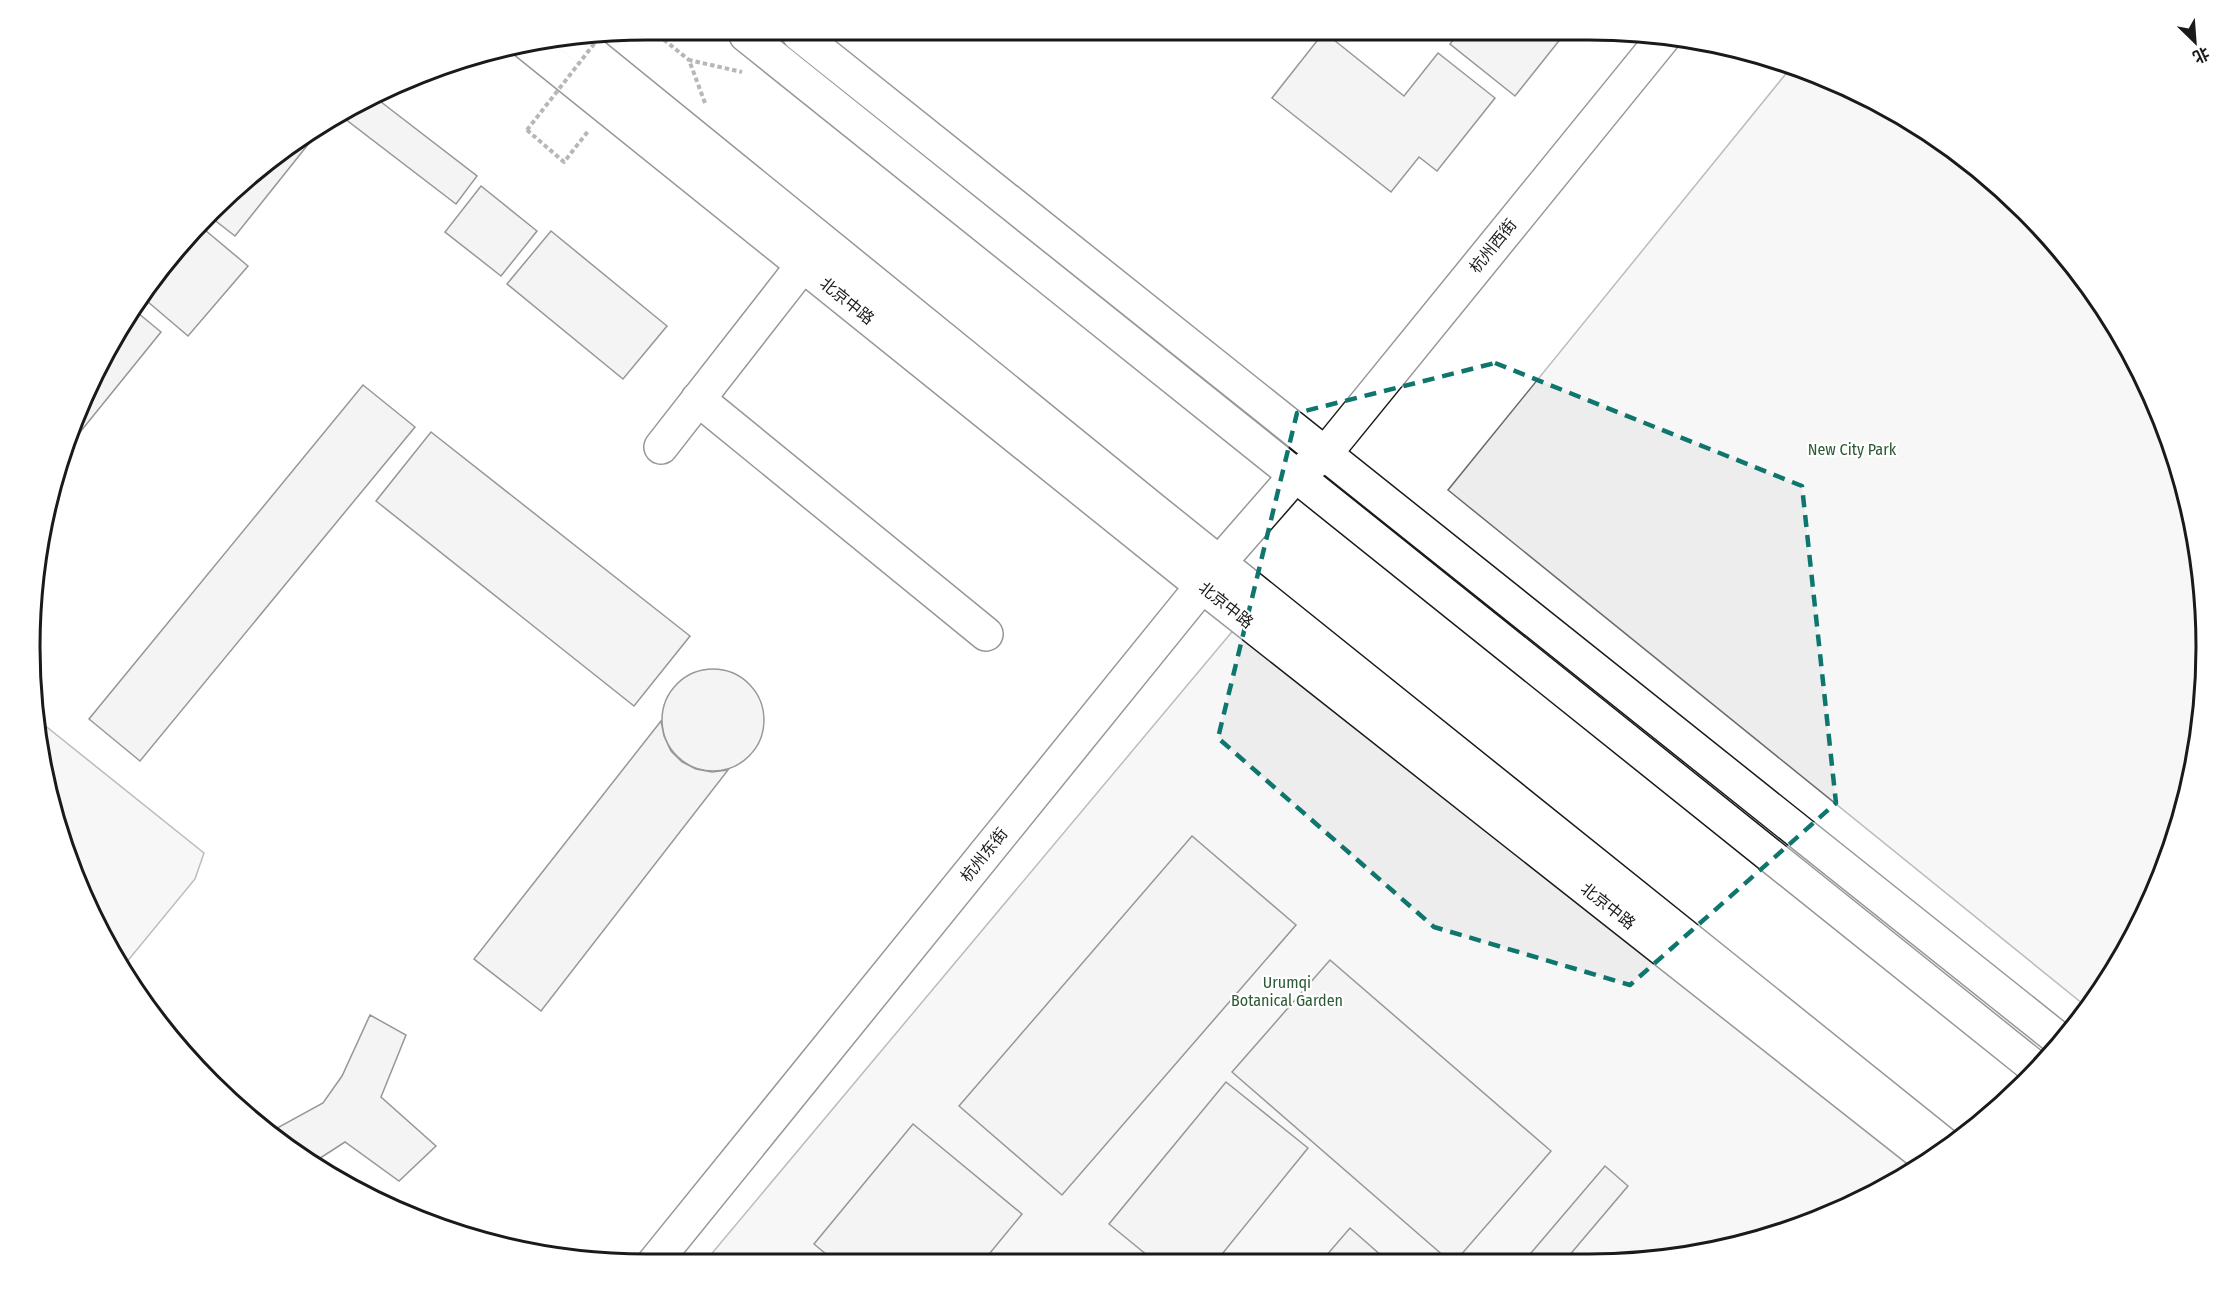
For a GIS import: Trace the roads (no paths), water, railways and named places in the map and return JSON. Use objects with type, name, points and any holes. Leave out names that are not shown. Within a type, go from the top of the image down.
[{"type":"main road","points":[[752,40],[2031,1064]]},
{"type":"main road","points":[[806,40],[2055,1036]]},
{"type":"main road","points":[[581,45],[1211,574],[1941,1142]]},
{"type":"main road","name":"杭州西街","points":[[1324,454],[1657,45]]},
{"type":"main road","name":"北京中路","points":[[536,51],[802,265],[1211,574],[1923,1154]]},
{"type":"main road","points":[[661,447],[802,265]]},
{"type":"main road","points":[[698,399],[986,634]]},
{"type":"main road","name":"杭州东街","points":[[661,1254],[1211,574],[1295,476],[1324,454]]},
{"type":"park label","name":"New City Park","points":[[1852,449]]},
{"type":"park label","name":"Urumqi Botanical Garden","points":[[1287,991]]}]
